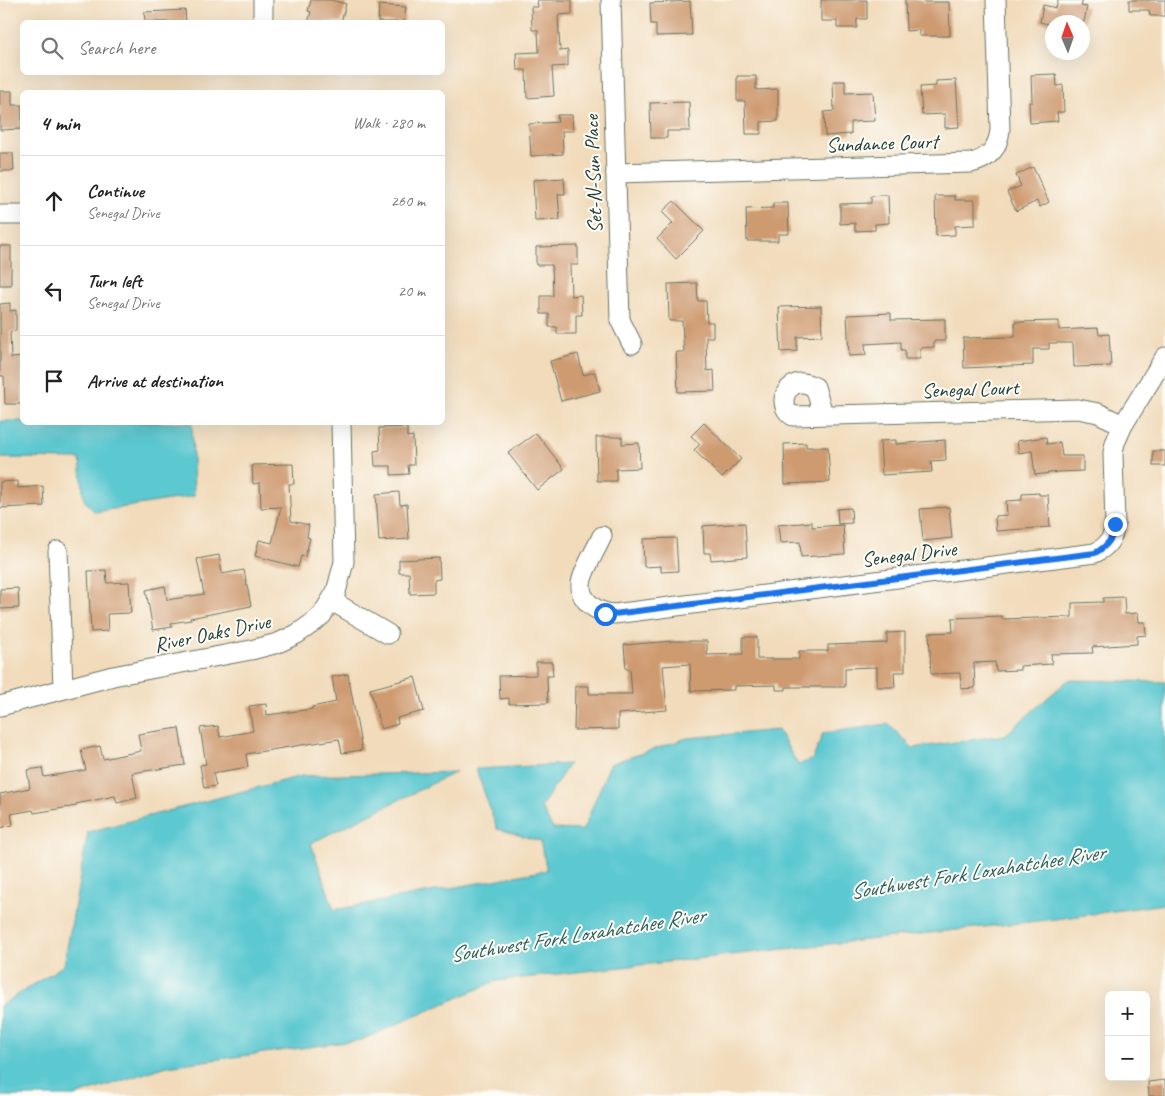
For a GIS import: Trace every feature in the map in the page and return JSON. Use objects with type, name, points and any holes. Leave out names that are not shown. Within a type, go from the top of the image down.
[{"type":"street","name":"Set-N-Sun Place","points":[[611,0],[620,320],[632,344]]},
{"type":"street","name":"Sundance Court","points":[[616,173],[971,163],[981,161],[989,156],[995,148],[1000,130],[996,0]]},
{"type":"street","points":[[0,215],[20,215]]},
{"type":"street","name":"Senegal Drive","points":[[602,536],[582,580],[581,589],[589,605],[605,614],[1095,553],[1103,549],[1110,542],[1114,533],[1113,453],[1118,434],[1165,357]]},
{"type":"street","name":"Senegal Court","points":[[815,415],[1078,409],[1098,413],[1123,425]]},
{"type":"street","name":"River Oaks Drive","points":[[0,706],[113,676],[251,650],[278,643],[306,629],[322,615],[332,601],[340,582],[344,562],[341,425]]},
{"type":"street","points":[[58,551],[63,688]]},
{"type":"street","points":[[332,601],[388,634]]},
{"type":"water","points":[[0,421],[20,421],[20,425],[192,425],[194,496],[95,512],[84,500],[80,459],[0,458]]},
{"type":"water","name":"Southwest Fork Loxahatchee River","points":[[1068,680],[1165,682],[1165,904],[1056,919],[496,981],[361,1040],[167,1066],[75,1096],[0,1096],[0,1006],[64,965],[88,832],[301,776],[456,772],[311,843],[334,910],[547,870],[540,841],[497,829],[476,769],[569,764],[541,807],[553,829],[583,830],[610,764],[687,738],[778,730],[798,765],[813,759],[823,733],[888,724],[913,748],[1005,735]]},
{"type":"building","points":[[311,0],[331,0],[346,4],[342,20],[309,20],[311,12],[308,11]]},
{"type":"building","points":[[537,0],[572,0],[572,14],[558,15],[560,51],[568,50],[568,66],[552,67],[554,96],[527,98],[526,70],[517,70],[516,53],[539,52],[538,30],[532,30],[531,7],[538,7]]},
{"type":"building","points":[[821,0],[867,0],[867,19],[857,19],[857,28],[837,28],[837,21],[821,21]]},
{"type":"building","points":[[905,0],[949,2],[950,36],[919,36],[919,30],[906,31]]},
{"type":"building","points":[[1058,0],[1083,0],[1081,6],[1087,7],[1085,15],[1045,15],[1045,23],[1040,22],[1043,5],[1056,8]]},
{"type":"building","points":[[1129,0],[1165,0],[1165,16],[1150,16],[1149,10],[1129,10]]},
{"type":"building","points":[[690,1],[692,35],[656,36],[656,24],[651,24],[650,3]]},
{"type":"building","points":[[379,5],[406,7],[404,20],[378,20]]},
{"type":"building","points":[[185,10],[186,20],[145,20],[144,12]]},
{"type":"building","points":[[1056,74],[1057,86],[1063,85],[1064,112],[1057,112],[1058,121],[1030,123],[1029,102],[1032,102],[1031,75]]},
{"type":"building","points":[[737,76],[756,76],[756,90],[778,89],[778,121],[761,122],[761,134],[746,134],[745,101],[737,101]]},
{"type":"building","points":[[956,80],[959,127],[945,128],[945,114],[922,115],[920,87],[936,86],[936,81]]},
{"type":"building","points":[[833,81],[845,81],[845,93],[873,92],[875,121],[851,122],[851,134],[825,136],[824,112],[834,111]]},
{"type":"building","points":[[0,91],[12,91],[12,105],[20,105],[20,129],[0,130]]},
{"type":"building","points":[[689,102],[690,131],[667,131],[667,138],[651,138],[650,103]]},
{"type":"building","points":[[557,115],[572,115],[573,131],[562,131],[563,154],[531,156],[529,124],[558,122]]},
{"type":"building","points":[[0,153],[13,153],[14,171],[0,171]]},
{"type":"building","points":[[1033,167],[1049,202],[1040,207],[1037,201],[1016,211],[1007,192],[1021,186],[1016,175]]},
{"type":"building","points":[[564,178],[565,194],[558,194],[560,220],[535,221],[533,180]]},
{"type":"building","points":[[888,195],[889,223],[875,224],[875,230],[855,231],[855,223],[840,224],[840,204],[871,203],[871,196]]},
{"type":"building","points":[[935,196],[955,196],[955,200],[975,200],[975,225],[955,226],[955,235],[936,236]]},
{"type":"building","points":[[674,201],[704,231],[676,259],[657,239],[673,223],[662,212]]},
{"type":"building","points":[[773,203],[788,203],[789,234],[778,234],[778,241],[747,241],[746,209],[773,208]]},
{"type":"building","points":[[0,246],[11,246],[11,285],[0,285]]},
{"type":"building","points":[[578,246],[578,265],[570,265],[571,296],[581,295],[582,315],[576,315],[576,334],[557,334],[557,327],[549,327],[549,314],[541,314],[541,296],[553,296],[552,265],[536,265],[536,247]]},
{"type":"building","points":[[697,283],[698,301],[706,301],[707,322],[713,322],[713,337],[706,337],[707,371],[714,370],[715,391],[678,392],[676,352],[684,352],[682,321],[669,321],[668,284]]},
{"type":"building","points":[[10,303],[10,311],[16,310],[16,331],[10,332],[11,358],[20,357],[20,404],[5,404],[4,376],[0,376],[0,304]]},
{"type":"building","points":[[821,306],[822,336],[797,337],[797,351],[781,352],[779,307]]},
{"type":"building","points":[[891,313],[891,320],[945,319],[945,341],[934,341],[934,347],[920,348],[920,359],[905,359],[905,350],[901,350],[901,342],[865,344],[866,355],[849,356],[847,315]]},
{"type":"building","points":[[1059,321],[1059,330],[1098,328],[1099,335],[1109,334],[1111,366],[1074,367],[1073,343],[1049,343],[1049,349],[1033,349],[1033,365],[964,368],[963,338],[1015,337],[1015,322]]},
{"type":"building","points":[[578,354],[583,375],[595,372],[600,391],[561,401],[550,361]]},
{"type":"building","points":[[704,423],[741,459],[722,478],[694,450],[700,444],[691,436]]},
{"type":"building","points":[[407,427],[407,437],[413,436],[414,465],[408,465],[409,474],[391,475],[391,466],[375,466],[374,451],[380,450],[379,428]]},
{"type":"building","points":[[536,433],[564,469],[537,490],[508,453]]},
{"type":"building","points":[[596,437],[622,437],[622,444],[639,443],[640,468],[616,469],[616,481],[597,481]]},
{"type":"building","points":[[1046,437],[1047,444],[1060,442],[1062,456],[1083,456],[1083,471],[1035,475],[1032,451],[1019,453],[1017,441]]},
{"type":"building","points":[[896,440],[896,444],[945,440],[946,460],[931,461],[932,472],[882,475],[880,441]]},
{"type":"building","points":[[806,443],[806,447],[828,447],[830,482],[785,484],[784,444]]},
{"type":"building","points":[[1153,451],[1165,451],[1165,466],[1153,466]]},
{"type":"building","points":[[293,464],[294,484],[289,484],[291,521],[309,525],[307,537],[310,538],[305,557],[301,556],[298,567],[255,556],[259,540],[272,543],[281,507],[261,508],[260,483],[253,484],[252,465]]},
{"type":"building","points":[[18,481],[18,488],[43,486],[44,506],[0,508],[0,482]]},
{"type":"building","points":[[399,492],[400,505],[407,504],[409,539],[379,541],[376,494]]},
{"type":"building","points":[[1039,493],[1039,495],[1048,495],[1050,527],[996,531],[995,516],[1007,515],[1006,501],[1022,500],[1022,494]]},
{"type":"building","points":[[949,507],[952,538],[923,541],[920,509]]},
{"type":"building","points":[[851,508],[852,523],[838,524],[837,509]]},
{"type":"building","points":[[812,522],[812,527],[843,525],[845,554],[801,557],[800,542],[780,543],[778,525]]},
{"type":"building","points":[[745,523],[747,557],[711,560],[710,553],[704,553],[703,526]]},
{"type":"building","points":[[676,538],[678,571],[661,572],[661,566],[644,567],[643,539]]},
{"type":"building","points":[[219,555],[222,574],[244,570],[251,606],[190,618],[191,620],[171,623],[172,627],[153,630],[146,590],[165,586],[167,600],[204,594],[197,559]]},
{"type":"building","points":[[439,558],[440,579],[434,580],[434,593],[410,594],[409,573],[399,573],[399,560]]},
{"type":"building","points":[[106,570],[107,583],[129,582],[131,613],[107,614],[108,631],[91,632],[88,571]]},
{"type":"building","points":[[18,588],[19,608],[0,609],[0,589]]},
{"type":"building","points":[[1124,597],[1125,614],[1138,613],[1139,622],[1145,622],[1146,635],[1137,636],[1137,644],[1092,647],[1093,653],[1051,654],[1052,664],[1020,666],[1020,670],[996,671],[995,662],[974,663],[975,688],[961,689],[960,673],[931,674],[929,633],[953,632],[952,618],[1002,616],[1002,619],[1072,617],[1072,603],[1103,602],[1103,598]]},
{"type":"building","points":[[905,632],[905,672],[894,672],[895,687],[877,687],[877,667],[845,668],[845,687],[786,687],[786,690],[776,690],[776,685],[734,686],[734,690],[691,691],[690,664],[663,666],[667,710],[618,714],[618,729],[574,730],[575,686],[589,686],[589,694],[632,694],[630,669],[626,669],[624,645],[673,641],[707,641],[707,655],[743,654],[743,637],[757,637],[757,659],[799,659],[799,651],[828,651],[828,645],[887,643],[887,633]]},
{"type":"building","points":[[536,662],[552,662],[553,676],[547,676],[548,703],[509,704],[509,698],[500,699],[499,676],[536,675]]},
{"type":"building","points":[[348,674],[362,750],[342,753],[339,739],[246,754],[248,767],[213,773],[216,786],[204,788],[200,765],[206,764],[200,728],[218,726],[220,737],[253,731],[249,706],[266,704],[267,715],[312,709],[312,707],[336,702],[332,677]]},
{"type":"building","points":[[415,677],[424,711],[397,718],[398,724],[381,729],[370,689]]},
{"type":"building","points":[[179,728],[185,765],[132,773],[137,798],[117,803],[115,796],[76,804],[76,806],[34,813],[33,810],[11,814],[13,825],[0,828],[0,794],[30,788],[27,770],[42,768],[44,777],[86,770],[81,750],[100,746],[103,759],[141,751],[138,734]]},
{"type":"building","points":[[1165,1080],[1165,1096],[1149,1096],[1148,1082]]},
{"type":"route","points":[[605,614],[1095,553],[1103,549],[1110,542],[1115,524]]}]
